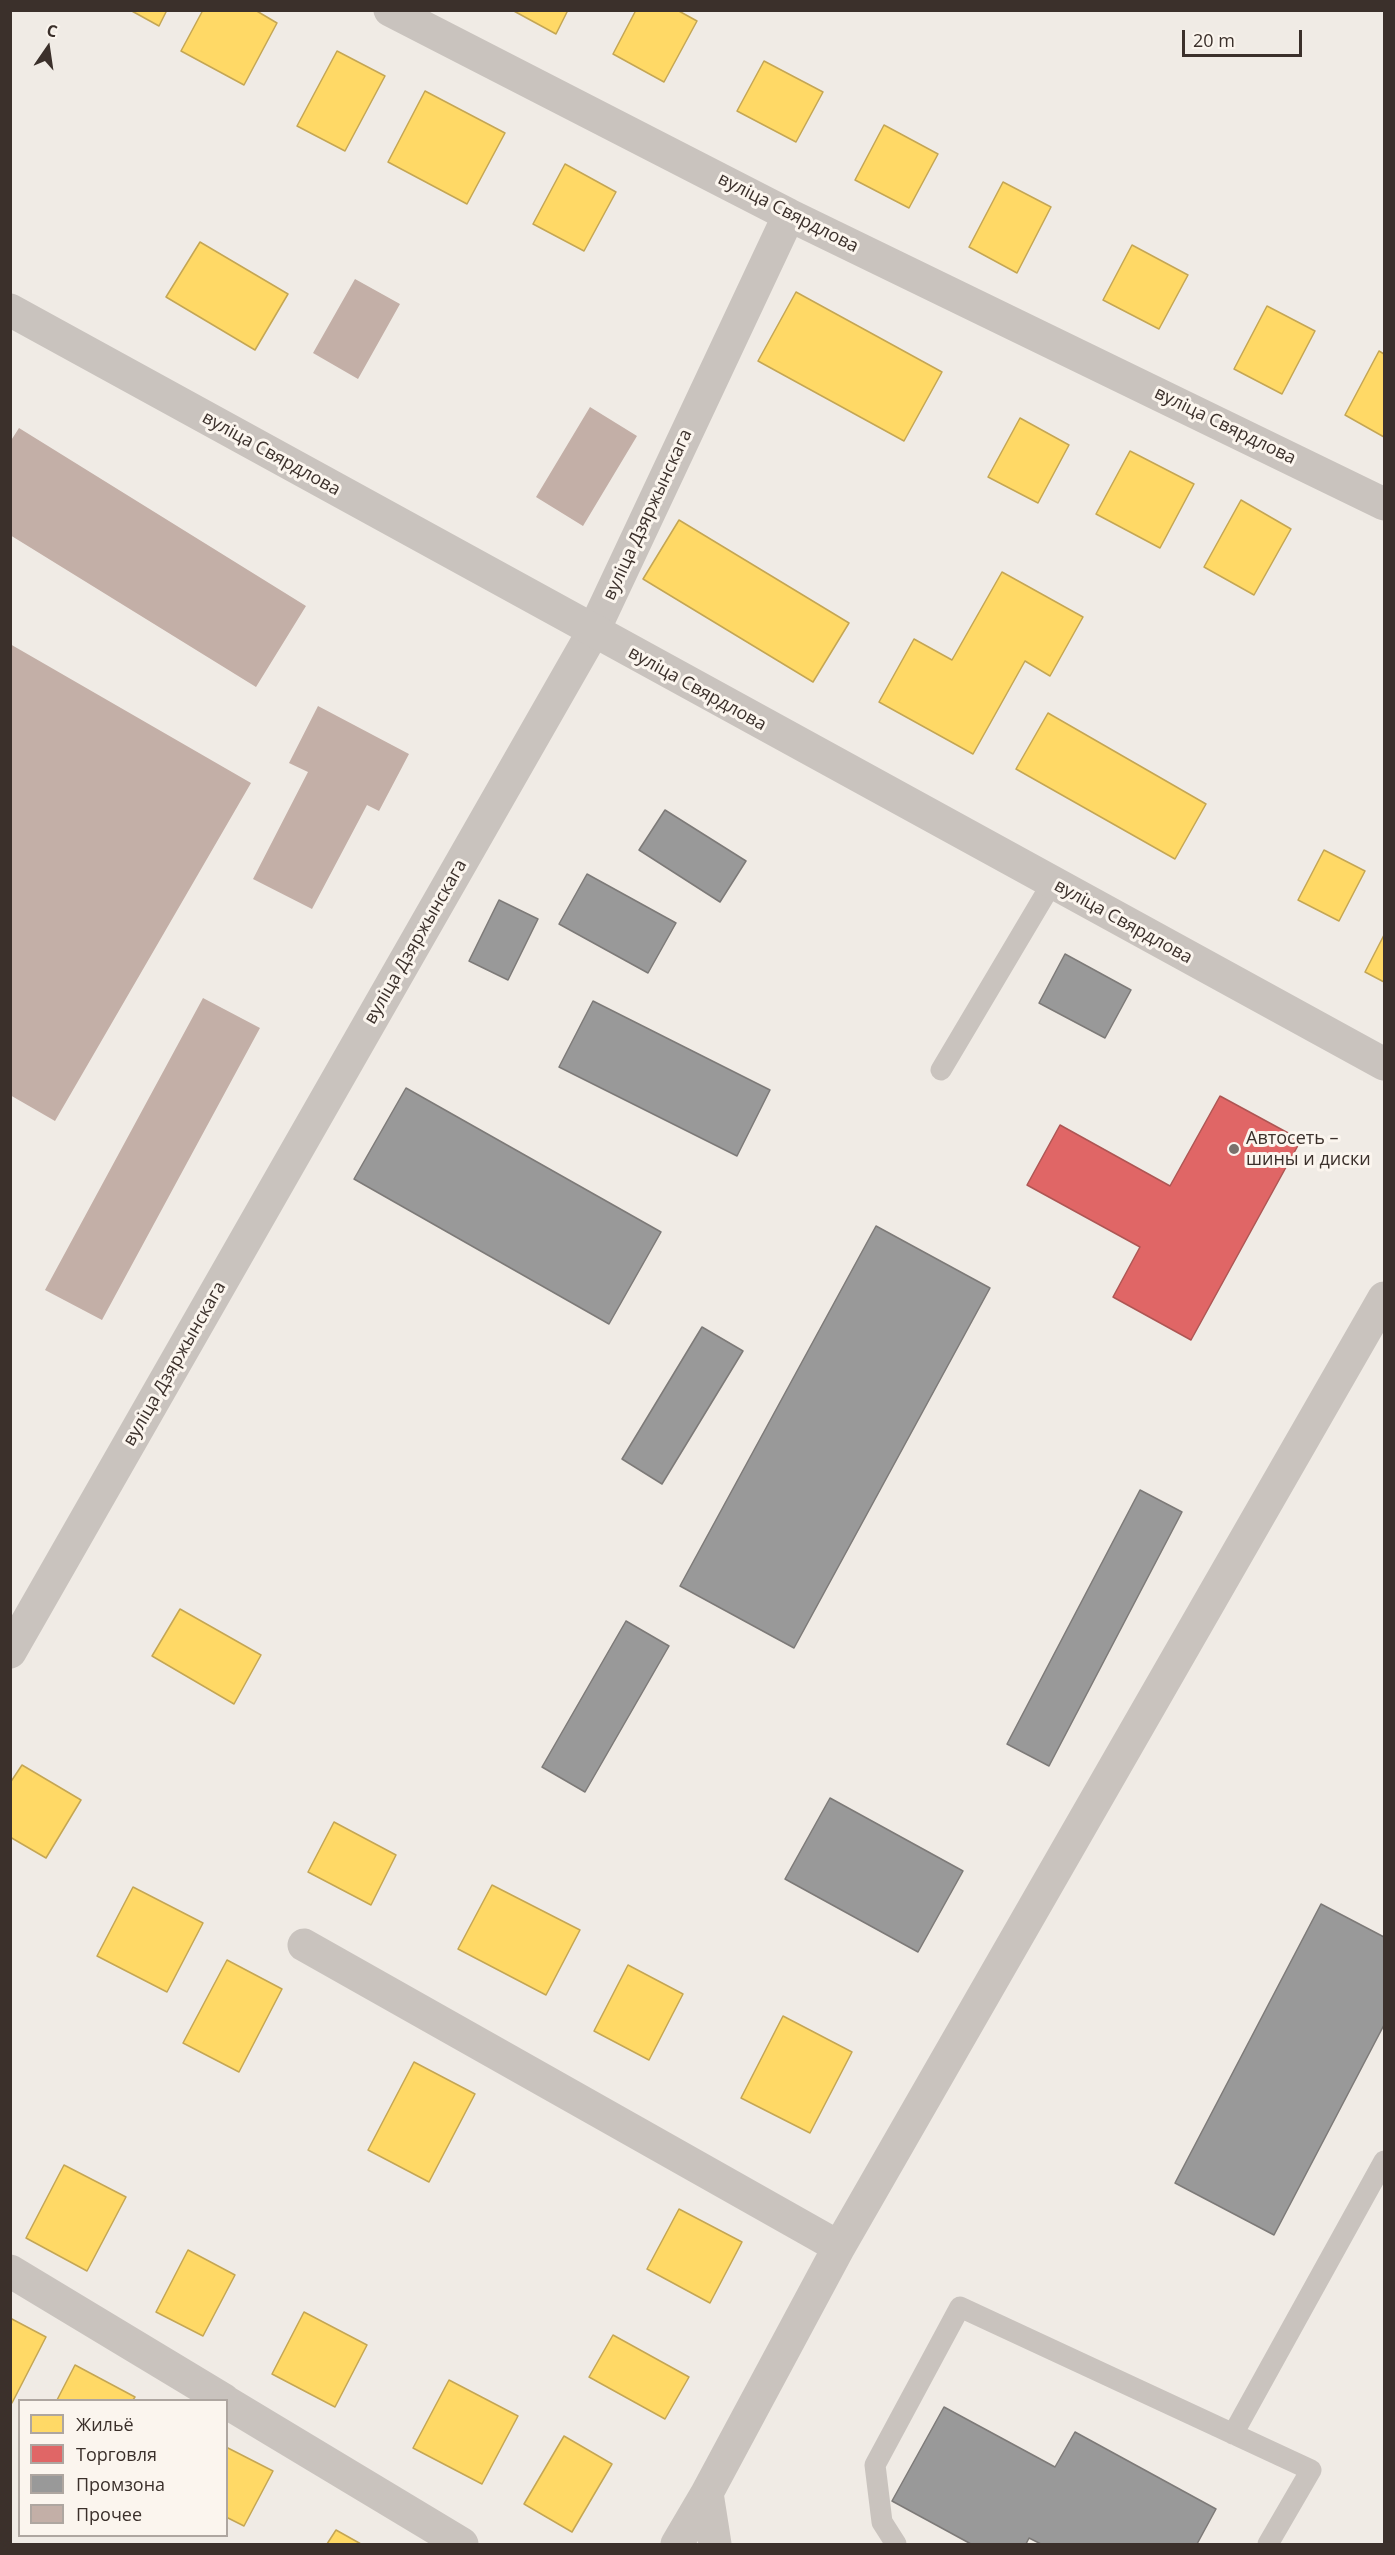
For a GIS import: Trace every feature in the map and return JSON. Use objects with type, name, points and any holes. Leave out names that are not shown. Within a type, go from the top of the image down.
[{"type":"street","name":"вуліца Свярдлова","points":[[390,10],[789,215],[1384,504]]},
{"type":"street","name":"вуліца Дзяржынскага","points":[[10,1652],[593,632],[789,215]]},
{"type":"street","name":"вуліца Свярдлова","points":[[10,310],[1384,1065]]},
{"type":"street","points":[[677,2544],[839,2247],[1384,1298]]},
{"type":"street","points":[[304,1945],[839,2247]]},
{"type":"street","points":[[10,2271],[222,2399]]},
{"type":"street","points":[[228,2403],[462,2544]]},
{"type":"street","points":[[706,2493],[715,2544]]},
{"type":"lane","points":[[941,1070],[1052,883]]},
{"type":"lane","points":[[1233,2434],[1384,2162]]},
{"type":"lane","points":[[896,2544],[882,2522],[875,2465],[960,2307],[1311,2470],[1268,2544]]},
{"type":"building: Жильё","points":[[130,10],[167,10],[159,26]]},
{"type":"building: Жильё","points":[[203,10],[255,10],[277,23],[244,85],[181,51]]},
{"type":"building: Жильё","points":[[512,10],[568,10],[556,34]]},
{"type":"building: Жильё","points":[[636,10],[677,10],[697,21],[664,82],[613,54]]},
{"type":"building: Жильё","points":[[337,51],[385,76],[345,151],[297,126]]},
{"type":"building: Жильё","points":[[764,61],[823,92],[796,142],[737,111]]},
{"type":"building: Жильё","points":[[425,91],[505,133],[467,204],[388,162]]},
{"type":"building: Жильё","points":[[884,125],[938,154],[909,208],[855,180]]},
{"type":"building: Жильё","points":[[565,164],[616,192],[584,251],[533,224]]},
{"type":"building: Жильё","points":[[1003,182],[1051,207],[1017,273],[969,247]]},
{"type":"building: Жильё","points":[[200,242],[288,294],[255,350],[166,297]]},
{"type":"building: Жильё","points":[[1132,245],[1188,275],[1159,329],[1103,300]]},
{"type":"building: Жильё","points":[[796,292],[942,372],[904,441],[758,361]]},
{"type":"building: Жильё","points":[[1267,306],[1315,331],[1282,394],[1234,369]]},
{"type":"building: Жильё","points":[[1379,351],[1384,354],[1384,437],[1345,415]]},
{"type":"building: Жильё","points":[[1020,418],[1069,445],[1038,503],[988,477]]},
{"type":"building: Жильё","points":[[1130,451],[1194,484],[1160,548],[1096,514]]},
{"type":"building: Жильё","points":[[1241,500],[1291,529],[1254,595],[1204,567]]},
{"type":"building: Жильё","points":[[679,520],[849,623],[813,682],[643,579]]},
{"type":"building: Жильё","points":[[1002,572],[1083,617],[1050,676],[1025,661],[973,754],[879,702],[914,639],[952,660]]},
{"type":"building: Жильё","points":[[1048,713],[1206,804],[1175,859],[1016,769]]},
{"type":"building: Жильё","points":[[1324,850],[1365,871],[1339,921],[1298,900]]},
{"type":"building: Жильё","points":[[1384,935],[1384,982],[1365,972]]},
{"type":"building: Жильё","points":[[180,1609],[261,1655],[234,1704],[152,1656]]},
{"type":"building: Жильё","points":[[22,1765],[81,1800],[46,1858],[10,1837],[10,1783]]},
{"type":"building: Жильё","points":[[334,1822],[396,1855],[371,1905],[308,1872]]},
{"type":"building: Жильё","points":[[492,1885],[580,1930],[546,1995],[458,1949]]},
{"type":"building: Жильё","points":[[133,1887],[203,1923],[167,1992],[97,1956]]},
{"type":"building: Жильё","points":[[227,1960],[282,1989],[239,2072],[183,2043]]},
{"type":"building: Жильё","points":[[628,1965],[683,1994],[649,2060],[594,2031]]},
{"type":"building: Жильё","points":[[783,2016],[852,2052],[810,2133],[741,2098]]},
{"type":"building: Жильё","points":[[414,2062],[475,2094],[429,2182],[368,2150]]},
{"type":"building: Жильё","points":[[64,2165],[126,2197],[87,2271],[26,2238]]},
{"type":"building: Жильё","points":[[679,2209],[742,2242],[710,2303],[647,2269]]},
{"type":"building: Жильё","points":[[188,2250],[235,2275],[203,2336],[156,2312]]},
{"type":"building: Жильё","points":[[304,2312],[367,2345],[335,2407],[272,2374]]},
{"type":"building: Жильё","points":[[10,2318],[46,2337],[12,2403],[10,2402]]},
{"type":"building: Жильё","points":[[613,2335],[689,2377],[665,2419],[589,2377]]},
{"type":"building: Жильё","points":[[75,2365],[135,2397],[134,2399],[58,2399]]},
{"type":"building: Жильё","points":[[449,2380],[518,2416],[482,2484],[413,2448]]},
{"type":"building: Жильё","points":[[564,2436],[612,2464],[572,2532],[524,2504]]},
{"type":"building: Жильё","points":[[228,2448],[273,2471],[244,2526],[228,2518]]},
{"type":"building: Жильё","points":[[336,2530],[361,2544],[327,2544]]},
{"type":"building: Торговля","points":[[1220,1096],[1301,1140],[1191,1340],[1113,1297],[1140,1247],[1027,1185],[1060,1125],[1170,1186]]},
{"type":"building: Промзона","points":[[665,810],[746,861],[720,902],[639,850]]},
{"type":"building: Промзона","points":[[587,874],[676,923],[648,973],[559,924]]},
{"type":"building: Промзона","points":[[499,900],[538,919],[508,980],[469,961]]},
{"type":"building: Промзона","points":[[1065,954],[1131,990],[1105,1038],[1039,1003]]},
{"type":"building: Промзона","points":[[593,1001],[770,1090],[737,1156],[559,1067]]},
{"type":"building: Промзона","points":[[406,1088],[661,1232],[609,1324],[354,1179]]},
{"type":"building: Промзона","points":[[876,1226],[990,1288],[794,1648],[680,1586]]},
{"type":"building: Промзона","points":[[702,1327],[743,1351],[662,1484],[622,1459]]},
{"type":"building: Промзона","points":[[1140,1490],[1182,1512],[1049,1766],[1007,1744]]},
{"type":"building: Промзона","points":[[626,1621],[669,1646],[585,1792],[542,1767]]},
{"type":"building: Промзона","points":[[830,1798],[963,1871],[918,1952],[785,1879]]},
{"type":"building: Промзона","points":[[1321,1904],[1384,1937],[1384,2025],[1274,2235],[1175,2183]]},
{"type":"building: Промзона","points":[[944,2407],[1055,2467],[1075,2432],[1216,2509],[1197,2544],[1041,2544],[1029,2538],[1026,2544],[971,2544],[892,2501]]},
{"type":"building: Прочее","points":[[355,279],[400,304],[358,379],[313,353]]},
{"type":"building: Прочее","points":[[590,407],[637,436],[583,526],[536,497]]},
{"type":"building: Прочее","points":[[19,428],[306,606],[256,687],[10,535],[10,442]]},
{"type":"building: Прочее","points":[[10,644],[251,783],[55,1121],[10,1095]]},
{"type":"building: Прочее","points":[[318,706],[409,754],[379,811],[367,805],[312,909],[253,879],[308,772],[289,763]]},
{"type":"building: Прочее","points":[[203,998],[260,1028],[102,1320],[45,1290]]},
{"type":"place","name":"Автосеть – шины и диски","points":[[1234,1149]]}]
